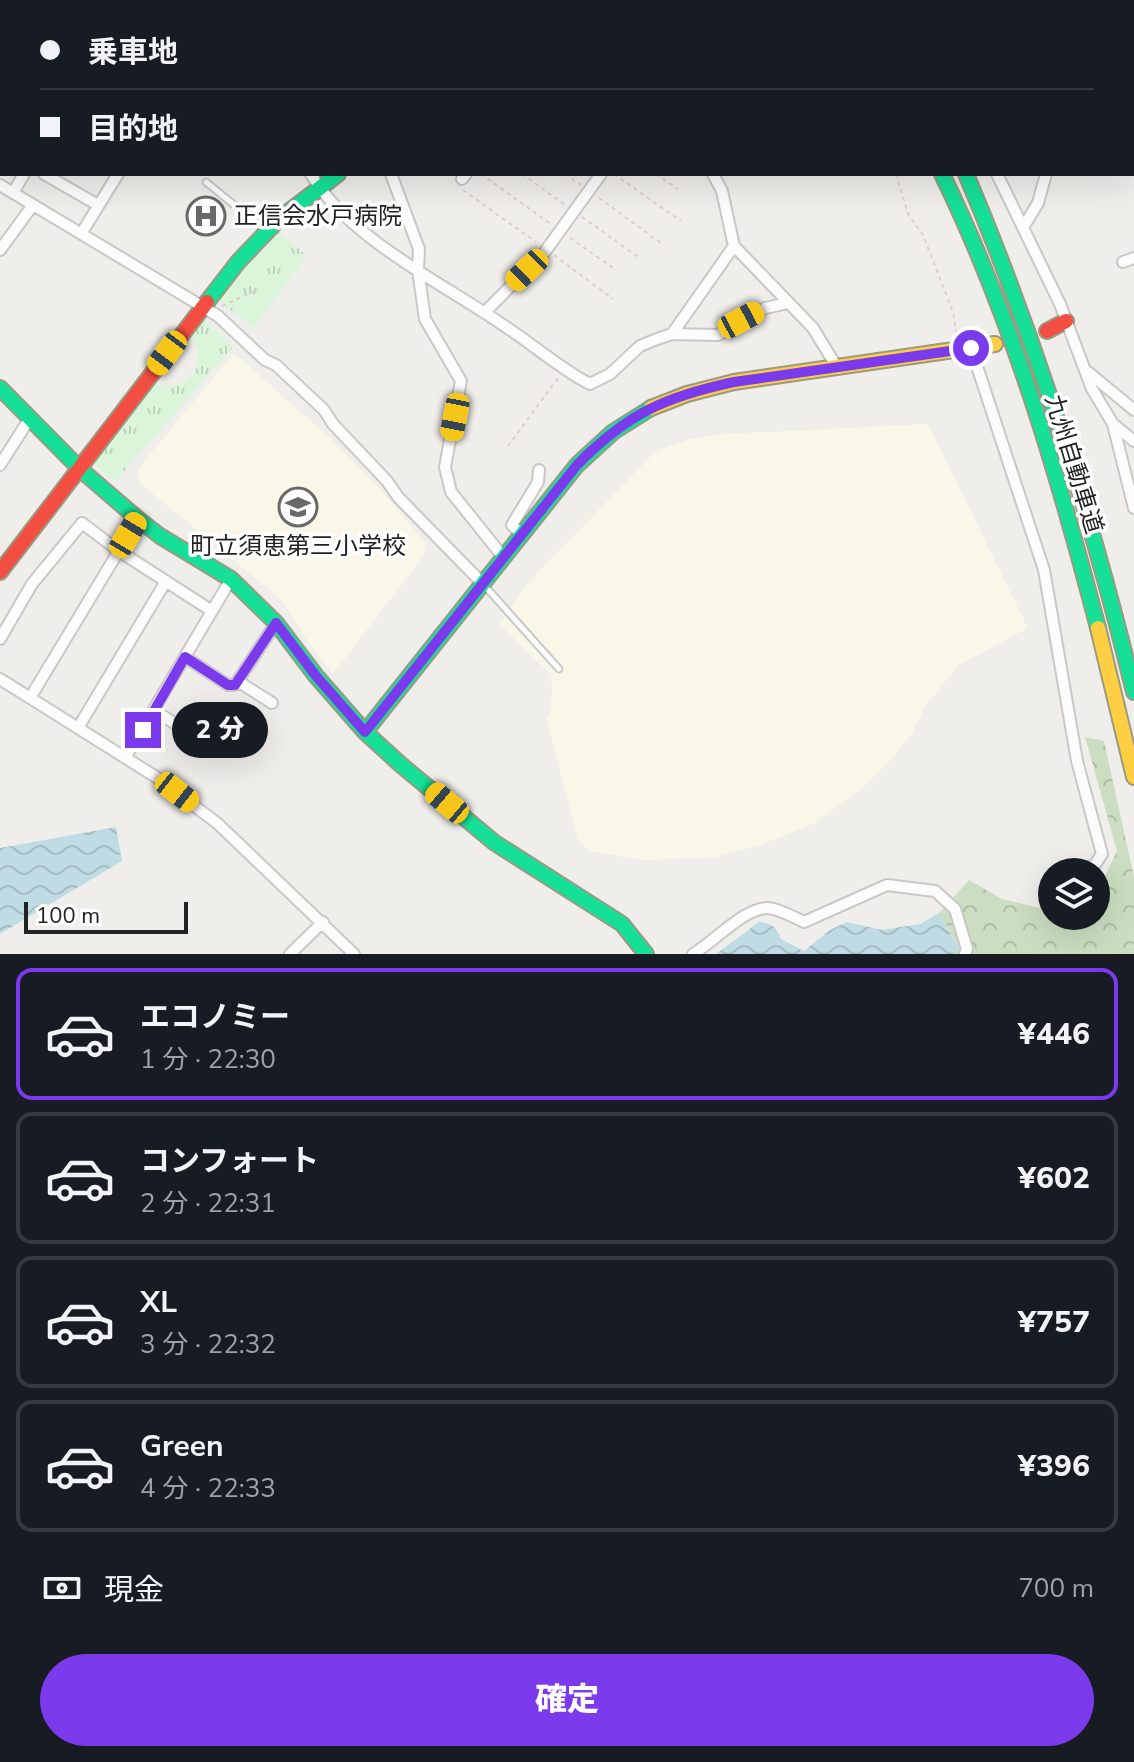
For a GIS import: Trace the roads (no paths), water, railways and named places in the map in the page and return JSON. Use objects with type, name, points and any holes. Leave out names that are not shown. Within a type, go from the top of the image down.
[{"type":"main road","points":[[0,572],[202,306],[266,231],[335,176]]},
{"type":"main road","name":"九州自動車道","points":[[942,176],[1013,347],[1056,473],[1090,593],[1134,777]]},
{"type":"main road","name":"九州自動車道","points":[[967,176],[1035,344],[1109,587],[1134,692]]},
{"type":"main road","points":[[1047,331],[1066,321]]},
{"type":"main road","points":[[365,732],[577,465],[601,440],[633,416],[699,390],[995,344]]},
{"type":"main road","points":[[0,388],[80,469],[138,519],[231,579],[276,623],[316,676],[365,732],[495,843],[622,924],[646,954]]},
{"type":"street","points":[[13,193],[23,176]]},
{"type":"street","points":[[47,176],[98,205]]},
{"type":"street","points":[[81,234],[117,176]]},
{"type":"street","points":[[312,176],[319,188],[352,223],[590,384],[610,374],[640,346],[672,334],[718,335],[765,308],[788,303]]},
{"type":"street","points":[[392,176],[419,249],[418,270],[425,319],[461,381],[445,467],[447,480],[451,492],[504,558]]},
{"type":"street","points":[[485,312],[547,250],[600,176]]},
{"type":"street","points":[[714,176],[722,191],[734,246],[813,328],[838,369]]},
{"type":"street","points":[[998,176],[1005,195],[1024,226],[1087,370],[1092,389],[1113,424],[1134,508]]},
{"type":"street","points":[[1024,226],[1038,203],[1045,176]]},
{"type":"street","points":[[0,185],[218,316],[236,335],[265,360],[276,365],[307,394],[398,497],[483,584]]},
{"type":"street","points":[[0,250],[33,205]]},
{"type":"street","points":[[672,334],[734,246]]},
{"type":"street","points":[[966,349],[1044,570],[1077,761],[1102,854],[1099,858]]},
{"type":"street","points":[[1087,370],[1134,410]]},
{"type":"street","points":[[0,465],[30,418]]},
{"type":"street","points":[[1113,424],[1134,441]]},
{"type":"street","points":[[521,534],[512,525],[538,482],[539,470]]},
{"type":"street","points":[[30,698],[138,519]]},
{"type":"street","points":[[0,639],[32,584],[82,523],[119,551],[212,611]]},
{"type":"street","points":[[125,758],[231,579]]},
{"type":"street","points":[[78,728],[166,581]]},
{"type":"street","points":[[185,657],[228,685],[239,682],[276,623]]},
{"type":"street","points":[[0,679],[156,777],[217,823],[354,954]]},
{"type":"street","points":[[239,682],[272,703]]},
{"type":"street","points":[[154,710],[200,740]]},
{"type":"street","points":[[693,954],[753,909],[771,908],[804,922],[887,885],[935,891],[955,909],[967,949],[965,954]]},
{"type":"street","points":[[290,954],[323,922]]},
{"type":"lane","points":[[206,182],[266,231]]},
{"type":"lane","points":[[483,584],[559,669]]},
{"type":"water","points":[[116,827],[122,861],[0,934],[0,848]]},
{"type":"water","points":[[939,913],[959,949],[953,954],[716,954],[759,922],[773,926],[781,939],[804,951],[830,930],[847,922],[882,930],[920,924]]},
{"type":"place","name":"正信会水戸病院","points":[[206,216]]},
{"type":"place","name":"町立須恵第三小学校","points":[[298,507]]}]
